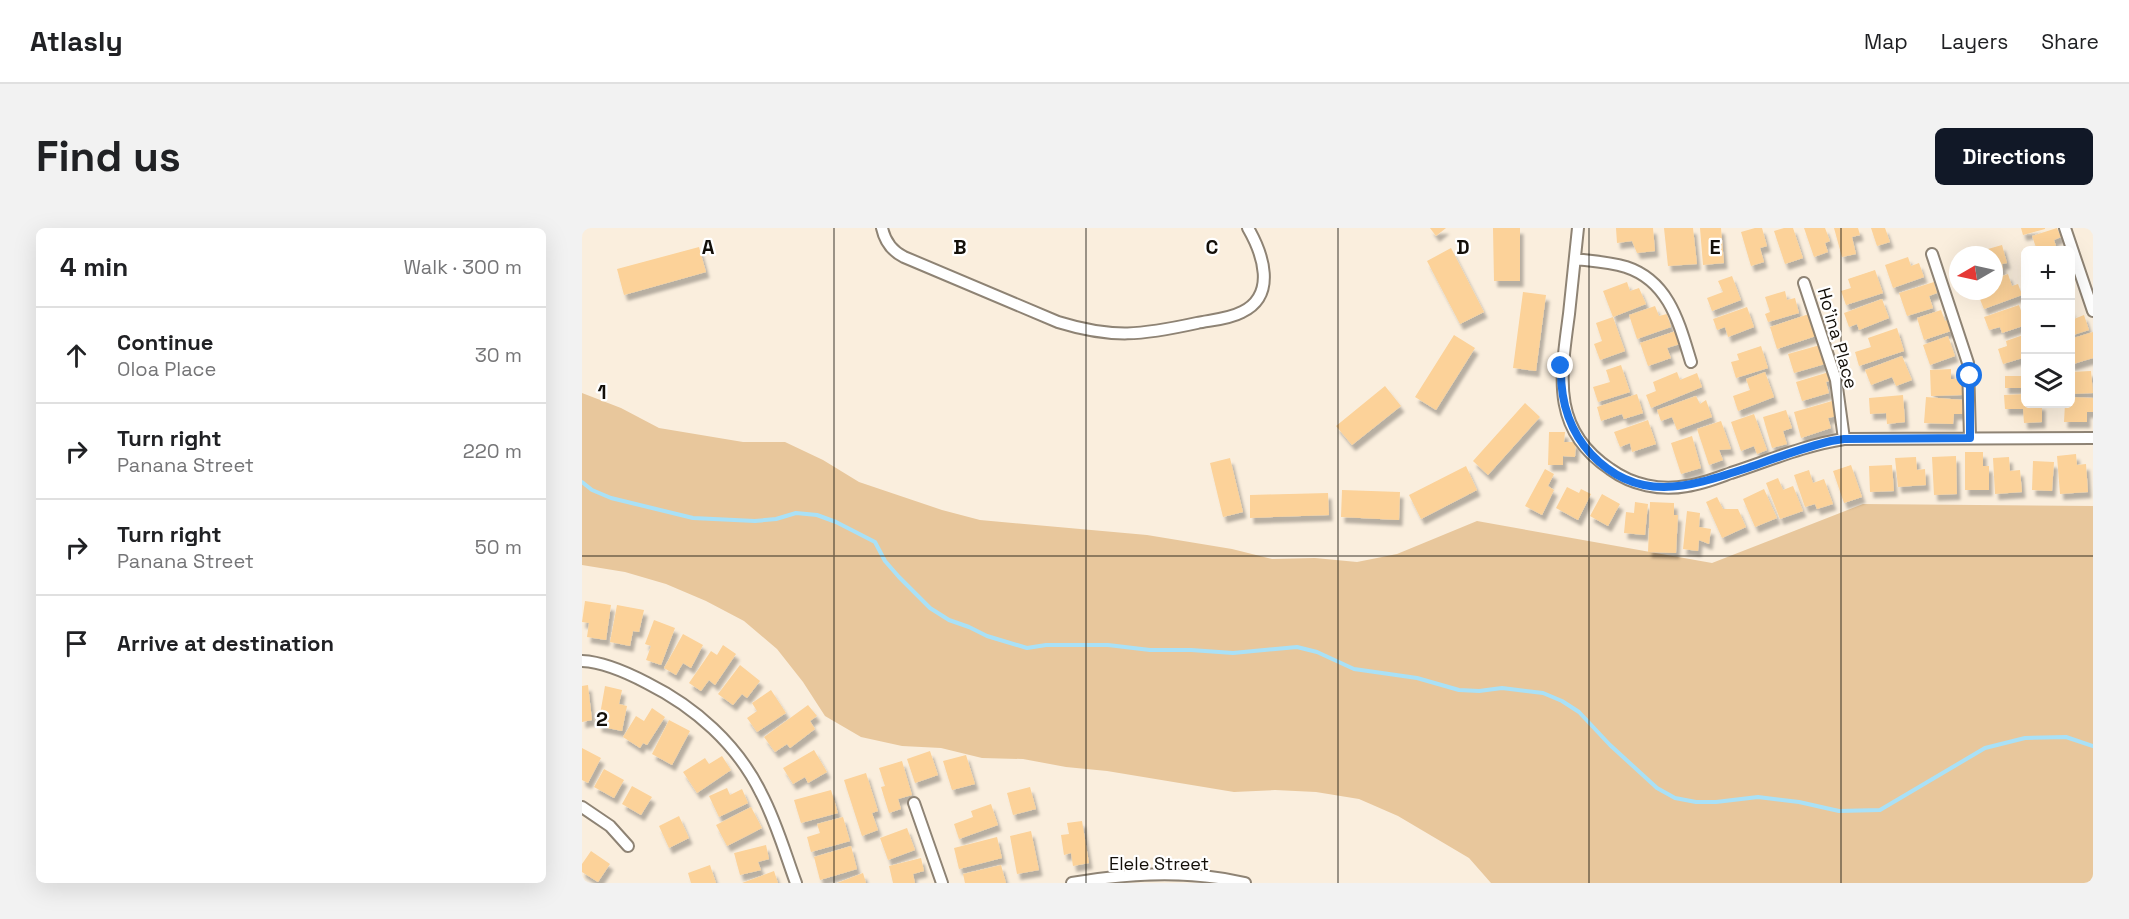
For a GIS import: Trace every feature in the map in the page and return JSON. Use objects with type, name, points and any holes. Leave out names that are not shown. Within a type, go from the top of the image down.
[{"type":"street","points":[[882,228],[888,244],[900,255],[1058,322],[1081,329],[1128,334],[1152,333],[1241,313],[1253,304],[1261,292],[1265,274],[1259,252],[1248,228]]},
{"type":"street","points":[[1578,228],[1561,366],[1563,401],[1578,437],[1594,457],[1614,473],[1650,486],[1675,488],[1688,486],[1814,445],[1844,439],[2093,438]]},
{"type":"street","points":[[2065,228],[2093,311]]},
{"type":"street","points":[[1932,254],[1968,363],[1970,438]]},
{"type":"street","points":[[1575,259],[1628,268],[1653,282],[1666,296],[1675,313],[1691,362]]},
{"type":"street","name":"Ho'ina Place","points":[[1804,283],[1836,380],[1844,439]]},
{"type":"street","points":[[582,661],[614,669],[665,692],[710,725],[746,767],[761,791],[796,883]]},
{"type":"street","points":[[914,804],[942,883]]},
{"type":"street","points":[[582,807],[610,826],[628,846]]},
{"type":"street","name":"Elele Street","points":[[1072,883],[1130,876],[1185,876],[1245,883]]},
{"type":"shaded area","points":[[582,393],[621,408],[659,428],[743,442],[785,442],[823,460],[859,482],[942,510],[980,520],[1147,535],[1232,549],[1272,559],[1315,558],[1357,562],[1397,554],[1477,521],[1712,563],[1863,504],[2093,506],[2093,883],[1491,883],[1469,858],[1398,816],[1359,799],[1316,792],[1275,790],[1234,792],[1023,759],[982,758],[941,748],[902,746],[861,737],[825,716],[803,682],[777,649],[744,621],[666,584],[625,572],[582,565]]},
{"type":"building","points":[[1430,228],[1446,228],[1436,236]]},
{"type":"building","points":[[1493,228],[1520,228],[1520,281],[1494,281]]},
{"type":"building","points":[[1616,228],[1653,228],[1655,251],[1637,253],[1632,241],[1617,243]]},
{"type":"building","points":[[1664,228],[1693,228],[1697,264],[1668,266]]},
{"type":"building","points":[[1700,228],[1721,228],[1724,263],[1703,265]]},
{"type":"building","points":[[1762,228],[1767,246],[1760,248],[1764,262],[1751,266],[1741,232]]},
{"type":"building","points":[[1793,228],[1803,258],[1785,264],[1774,231]]},
{"type":"building","points":[[1804,228],[1825,228],[1830,241],[1825,243],[1828,252],[1814,257]]},
{"type":"building","points":[[1834,228],[1858,228],[1860,235],[1852,237],[1856,254],[1842,257]]},
{"type":"building","points":[[1871,228],[1885,228],[1890,242],[1877,246]]},
{"type":"building","points":[[2021,228],[2045,228],[2045,229],[2023,235]]},
{"type":"building","points":[[2057,228],[2061,237],[2054,240],[2056,246],[2036,246],[2032,236]]},
{"type":"building","points":[[699,247],[706,272],[624,295],[617,269]]},
{"type":"building","points":[[1451,248],[1484,312],[1460,324],[1427,261]]},
{"type":"building","points":[[2003,249],[2007,263],[2003,264]]},
{"type":"building","points":[[1908,257],[1911,266],[1919,263],[1924,277],[1893,288],[1885,265]]},
{"type":"building","points":[[1875,270],[1883,293],[1846,305],[1841,291],[1851,288],[1848,279]]},
{"type":"building","points":[[2008,274],[2012,286],[2018,284],[2021,295],[1984,309],[1980,300],[2003,300],[2003,276]]},
{"type":"building","points":[[1732,276],[1741,300],[1712,311],[1707,298],[1723,292],[1718,281]]},
{"type":"building","points":[[1627,282],[1630,291],[1639,288],[1646,304],[1613,317],[1603,291]]},
{"type":"building","points":[[1934,282],[1937,293],[1929,296],[1933,308],[1907,316],[1899,293]]},
{"type":"building","points":[[1785,291],[1787,300],[1795,298],[1799,313],[1768,322],[1765,314],[1770,312],[1765,297]]},
{"type":"building","points":[[1523,292],[1546,295],[1536,371],[1513,368]]},
{"type":"building","points":[[1882,299],[1889,318],[1859,330],[1857,324],[1849,327],[1844,313]]},
{"type":"building","points":[[2019,305],[2021,327],[2002,333],[2000,327],[1989,330],[1984,317]]},
{"type":"building","points":[[1655,306],[1659,316],[1667,314],[1671,327],[1637,339],[1629,315]]},
{"type":"building","points":[[1747,307],[1754,327],[1728,337],[1725,327],[1717,330],[1713,319]]},
{"type":"building","points":[[1941,310],[1945,321],[1950,319],[1954,330],[1924,340],[1917,318]]},
{"type":"building","points":[[1809,314],[1816,336],[1777,349],[1770,327]]},
{"type":"building","points":[[2084,315],[2089,330],[2075,334],[2075,319]]},
{"type":"building","points":[[1613,317],[1625,351],[1600,360],[1594,344],[1602,341],[1596,323]]},
{"type":"building","points":[[1897,328],[1904,351],[1859,366],[1855,352],[1871,347],[1868,338]]},
{"type":"building","points":[[1676,331],[1680,344],[1667,348],[1671,358],[1648,366],[1640,343]]},
{"type":"building","points":[[2093,332],[2093,358],[2075,363],[2075,337]]},
{"type":"building","points":[[1454,335],[1475,348],[1436,410],[1415,397]]},
{"type":"building","points":[[1948,336],[1955,356],[1930,365],[1923,345]]},
{"type":"building","points":[[2021,336],[2021,359],[2003,364],[1998,349],[2007,346],[2006,341]]},
{"type":"building","points":[[1820,345],[1825,364],[1794,373],[1788,354]]},
{"type":"building","points":[[1761,346],[1768,368],[1736,378],[1731,362],[1739,360],[1737,354]]},
{"type":"building","points":[[1902,356],[1912,380],[1896,386],[1892,377],[1871,385],[1865,370]]},
{"type":"building","points":[[1621,365],[1630,392],[1598,402],[1593,387],[1610,382],[1606,370]]},
{"type":"building","points":[[1951,369],[1951,379],[1962,379],[1962,395],[1931,396],[1930,370]]},
{"type":"building","points":[[2091,371],[2093,393],[2075,394],[2075,372]]},
{"type":"building","points":[[1677,372],[1680,380],[1697,373],[1702,387],[1651,408],[1646,395],[1656,391],[1653,382]]},
{"type":"building","points":[[1765,372],[1774,397],[1738,411],[1733,396],[1750,390],[1746,379]]},
{"type":"building","points":[[1829,372],[1832,380],[1826,382],[1829,393],[1802,401],[1796,382]]},
{"type":"building","points":[[2005,376],[2021,376],[2021,388],[2005,388]]},
{"type":"building","points":[[1385,386],[1401,406],[1352,445],[1336,426]]},
{"type":"building","points":[[1637,394],[1643,413],[1624,419],[1622,414],[1601,421],[1597,407]]},
{"type":"building","points":[[2021,394],[2021,408],[2042,408],[2042,422],[2024,423],[2023,409],[2005,409],[2004,395]]},
{"type":"building","points":[[1903,395],[1905,422],[1887,424],[1886,413],[1870,414],[1869,398]]},
{"type":"building","points":[[1696,396],[1700,404],[1706,400],[1712,417],[1677,430],[1672,417],[1661,421],[1657,410]]},
{"type":"building","points":[[1926,397],[1963,400],[1962,414],[1954,414],[1953,424],[1924,423]]},
{"type":"building","points":[[2075,397],[2093,398],[2093,412],[2087,412],[2087,422],[2064,422],[2065,408],[2075,408]]},
{"type":"building","points":[[1832,401],[1837,416],[1828,418],[1831,428],[1801,438],[1794,412]]},
{"type":"building","points":[[1525,403],[1540,417],[1488,475],[1473,461]]},
{"type":"building","points":[[1786,410],[1792,428],[1783,431],[1787,444],[1772,448],[1763,417]]},
{"type":"building","points":[[1754,414],[1767,450],[1757,454],[1754,446],[1741,451],[1731,422]]},
{"type":"building","points":[[1648,420],[1656,444],[1632,452],[1630,443],[1620,447],[1614,432]]},
{"type":"building","points":[[1721,421],[1731,449],[1719,450],[1723,460],[1709,465],[1697,429]]},
{"type":"building","points":[[1549,432],[1565,432],[1564,442],[1576,442],[1575,457],[1563,456],[1563,465],[1548,465]]},
{"type":"building","points":[[1692,436],[1701,468],[1681,474],[1671,443]]},
{"type":"building","points":[[1965,452],[1983,452],[1983,466],[1989,466],[1989,490],[1965,490]]},
{"type":"building","points":[[2076,454],[2077,465],[2086,464],[2088,492],[2060,494],[2057,456]]},
{"type":"building","points":[[1956,456],[1957,494],[1934,495],[1932,457]]},
{"type":"building","points":[[1916,457],[1917,470],[1925,469],[1926,485],[1898,487],[1895,458]]},
{"type":"building","points":[[2009,457],[2010,471],[2020,470],[2022,492],[1995,494],[1993,458]]},
{"type":"building","points":[[1230,458],[1243,512],[1223,517],[1210,463]]},
{"type":"building","points":[[2033,461],[2054,462],[2052,491],[2032,490]]},
{"type":"building","points":[[1851,465],[1862,497],[1844,503],[1833,471]]},
{"type":"building","points":[[1892,465],[1894,491],[1870,492],[1869,466]]},
{"type":"building","points":[[1466,466],[1477,490],[1421,519],[1409,495]]},
{"type":"building","points":[[1545,469],[1554,474],[1548,486],[1554,490],[1542,515],[1525,506]]},
{"type":"building","points":[[1809,470],[1813,483],[1824,479],[1833,504],[1817,509],[1815,504],[1805,507],[1794,475]]},
{"type":"building","points":[[1778,478],[1783,490],[1793,486],[1803,511],[1780,519],[1766,483]]},
{"type":"building","points":[[1567,487],[1579,493],[1581,489],[1591,494],[1578,520],[1556,508]]},
{"type":"building","points":[[1764,489],[1777,518],[1755,527],[1743,499]]},
{"type":"building","points":[[1342,490],[1400,492],[1399,520],[1341,517]]},
{"type":"building","points":[[1328,493],[1329,515],[1250,518],[1250,495]]},
{"type":"building","points":[[1602,494],[1620,504],[1608,526],[1590,516]]},
{"type":"building","points":[[1717,497],[1723,509],[1738,509],[1746,527],[1722,538],[1706,502]]},
{"type":"building","points":[[1635,502],[1648,504],[1645,535],[1624,533],[1626,512],[1634,513]]},
{"type":"building","points":[[1650,502],[1674,503],[1674,515],[1678,515],[1676,553],[1648,552]]},
{"type":"building","points":[[1687,511],[1700,513],[1699,527],[1711,529],[1709,544],[1699,540],[1698,551],[1683,549]]},
{"type":"building","points":[[585,601],[611,605],[606,640],[587,637],[589,623],[582,622]]},
{"type":"building","points":[[617,605],[644,610],[639,632],[633,631],[630,646],[610,642]]},
{"type":"building","points":[[654,620],[675,628],[661,665],[646,660],[651,646],[645,644]]},
{"type":"building","points":[[683,634],[703,645],[691,668],[683,663],[676,675],[664,668]]},
{"type":"building","points":[[723,645],[736,654],[715,685],[709,680],[701,691],[689,683],[711,651],[717,655]]},
{"type":"building","points":[[740,665],[760,681],[747,698],[742,694],[733,705],[718,694]]},
{"type":"building","points":[[588,685],[592,720],[582,722],[582,686]]},
{"type":"building","points":[[605,686],[622,690],[619,704],[627,706],[622,731],[598,726]]},
{"type":"building","points":[[771,690],[786,713],[757,732],[747,718],[757,711],[752,703]]},
{"type":"building","points":[[808,705],[817,716],[810,721],[815,729],[790,748],[787,744],[775,752],[764,737]]},
{"type":"building","points":[[652,708],[665,717],[647,745],[643,743],[640,748],[623,737],[636,716],[644,721]]},
{"type":"building","points":[[669,720],[690,731],[672,765],[652,754]]},
{"type":"building","points":[[582,748],[601,758],[588,783],[582,780]]},
{"type":"building","points":[[814,750],[827,772],[808,783],[805,777],[793,784],[783,768]]},
{"type":"building","points":[[930,751],[938,775],[915,783],[907,759]]},
{"type":"building","points":[[966,755],[975,784],[952,790],[943,761]]},
{"type":"building","points":[[722,756],[731,770],[697,793],[683,772],[705,758],[709,764]]},
{"type":"building","points":[[902,761],[912,795],[898,799],[901,809],[889,813],[881,787],[885,786],[879,768]]},
{"type":"building","points":[[604,769],[624,780],[614,798],[594,787]]},
{"type":"building","points":[[866,773],[878,811],[872,813],[878,830],[862,836],[844,780]]},
{"type":"building","points":[[632,786],[652,797],[641,815],[622,804]]},
{"type":"building","points":[[1030,787],[1036,809],[1013,815],[1007,793]]},
{"type":"building","points":[[727,788],[730,795],[742,789],[748,803],[719,817],[709,796]]},
{"type":"building","points":[[831,790],[838,813],[801,823],[794,800]]},
{"type":"building","points":[[991,804],[998,825],[959,839],[954,824],[973,817],[971,811]]},
{"type":"building","points":[[751,807],[762,828],[727,846],[716,825]]},
{"type":"building","points":[[679,816],[689,838],[669,848],[659,826]]},
{"type":"building","points":[[843,817],[850,841],[811,852],[807,837],[820,833],[817,824]]},
{"type":"building","points":[[1082,821],[1089,863],[1073,866],[1071,853],[1064,855],[1061,835],[1069,834],[1067,823]]},
{"type":"building","points":[[907,828],[915,850],[888,860],[880,838]]},
{"type":"building","points":[[1031,831],[1039,870],[1017,874],[1010,836]]},
{"type":"building","points":[[997,837],[1002,858],[959,869],[954,848]]},
{"type":"building","points":[[766,845],[769,859],[758,862],[761,870],[740,875],[734,853]]},
{"type":"building","points":[[851,846],[857,869],[820,880],[814,857]]},
{"type":"building","points":[[591,851],[610,864],[598,882],[582,872],[582,864]]},
{"type":"building","points":[[921,858],[924,871],[913,874],[915,883],[893,883],[889,866]]},
{"type":"building","points":[[710,865],[716,883],[691,883],[688,873]]},
{"type":"building","points":[[1001,865],[1006,883],[965,883],[963,874]]},
{"type":"building","points":[[774,871],[778,883],[742,883]]},
{"type":"building","points":[[863,873],[866,883],[837,883]]},
{"type":"waterway","points":[[582,482],[592,490],[611,498],[693,518],[755,521],[776,519],[796,513],[817,515],[836,522],[875,542],[885,561],[930,608],[949,620],[987,636],[1027,648],[1046,645],[1108,645],[1150,650],[1233,653],[1297,647],[1317,652],[1354,669],[1417,678],[1459,690],[1479,691],[1502,688],[1543,693],[1579,712],[1610,745],[1657,788],[1675,798],[1696,802],[1758,797],[1799,802],[1839,811],[1880,810],[1985,748],[2025,738],[2066,737],[2093,746]]},
{"type":"route","points":[[1561,366],[1563,401],[1571,426],[1585,447],[1614,473],[1637,483],[1663,488],[1701,483],[1831,441],[1970,438],[1970,376]]}]
